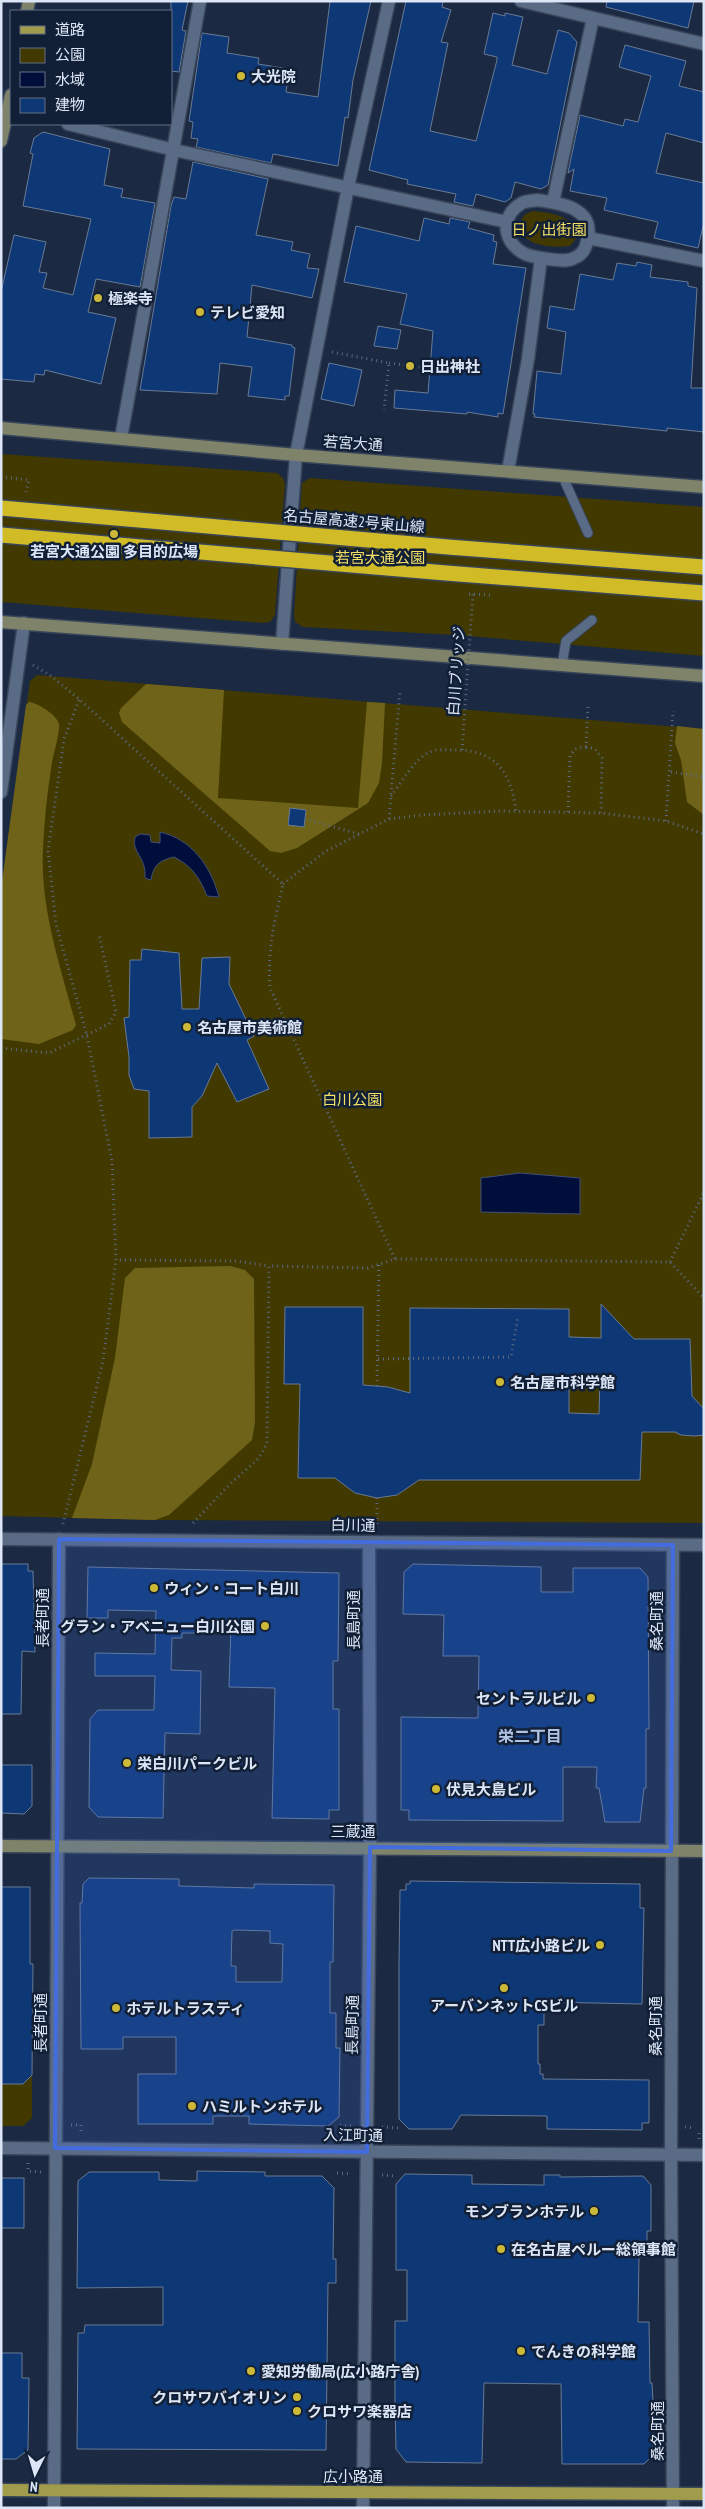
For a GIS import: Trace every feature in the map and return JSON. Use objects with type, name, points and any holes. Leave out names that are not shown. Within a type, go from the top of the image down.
[{"type":"highway","name":"名古屋高速2号東山線","points":[[1,508],[704,567]]},
{"type":"highway","points":[[1,535],[426,572],[704,592]]},
{"type":"main road","name":"広小路通","points":[[1,2490],[704,2494]]},
{"type":"street","points":[[121,438],[200,1]]},
{"type":"street","points":[[282,644],[296,455],[348,187],[389,1]]},
{"type":"street","points":[[521,1],[704,44]]},
{"type":"street","points":[[552,202],[593,18]]},
{"type":"street","points":[[1,141],[10,110]]},
{"type":"street","points":[[72,125],[174,150],[507,222]]},
{"type":"street","points":[[537,200],[566,204],[581,212],[588,224],[588,238],[585,250],[574,259],[558,261],[526,254],[514,246],[506,236],[507,222],[514,210],[523,202],[537,200]]},
{"type":"street","points":[[588,238],[704,261]]},
{"type":"street","points":[[508,471],[528,358],[541,258]]},
{"type":"street","name":"若宮大通","points":[[1,428],[296,455],[704,486]]},
{"type":"street","points":[[1,622],[704,676]]},
{"type":"street","points":[[1,792],[24,623]]},
{"type":"street","name":"白川通","points":[[1,1539],[704,1545]]},
{"type":"street","name":"長者町通","points":[[54,2508],[59,1539]]},
{"type":"street","name":"長島町通","points":[[363,2508],[370,1847],[369,1542]]},
{"type":"street","name":"桑名町通","points":[[673,1545],[671,2155],[674,2508]]},
{"type":"street","name":"三蔵通","points":[[1,1846],[370,1847],[704,1851]]},
{"type":"street","name":"入江町通","points":[[1,2148],[704,2155]]},
{"type":"lane","points":[[562,475],[588,533]]},
{"type":"lane","points":[[562,665],[566,641],[592,620]]},
{"type":"path","points":[[316,350],[428,368]]},
{"type":"path","points":[[384,410],[389,363]]},
{"type":"path","points":[[1,477],[29,480],[28,492],[19,491]]},
{"type":"path","name":"白川ブリッジ","points":[[462,750],[473,594]]},
{"type":"path","points":[[32,664],[51,676],[79,699],[283,884]]},
{"type":"path","points":[[389,819],[400,690]]},
{"type":"path","points":[[63,1524],[103,1361],[116,1260],[112,1161],[87,1036],[56,924],[48,851],[64,739],[79,699]]},
{"type":"path","points":[[586,746],[588,704]]},
{"type":"path","points":[[666,821],[671,772],[673,711]]},
{"type":"path","points":[[568,812],[570,756],[575,749],[586,746],[595,749],[602,758],[601,813]]},
{"type":"path","points":[[391,796],[425,754],[435,750],[462,750],[478,752],[498,764],[513,791],[516,811]]},
{"type":"path","points":[[671,772],[704,777]]},
{"type":"path","points":[[395,1259],[270,988],[268,962],[271,936],[283,884],[326,851],[358,834],[389,819],[422,815],[516,811],[601,813],[666,821],[704,834]]},
{"type":"path","points":[[305,819],[358,834]]},
{"type":"path","points":[[1,1048],[49,1053],[109,1024],[116,1012],[99,934]]},
{"type":"path","points":[[670,1262],[704,1192]]},
{"type":"path","points":[[116,1260],[236,1261],[269,1266],[368,1268],[395,1259],[670,1262],[704,1298]]},
{"type":"path","points":[[377,1386],[379,1264]]},
{"type":"path","points":[[193,1523],[229,1485],[258,1459],[267,1444],[269,1266]]},
{"type":"path","points":[[378,1359],[511,1357],[518,1316]]},
{"type":"path","points":[[377,1498],[377,1525]]},
{"type":"highlighted area","points":[[59,1539],[673,1545],[671,1851],[370,1847],[367,2152],[55,2148]]},
{"type":"green space","name":"日ノ出街園","points":[[533,211],[551,213],[565,219],[575,226],[576,239],[570,246],[563,247],[531,242],[522,232],[521,224],[524,215]]},
{"type":"green space","points":[[1,454],[277,473],[283,478],[285,484],[275,615],[270,622],[262,623],[1,602]]},
{"type":"green space","name":"若宮大通公園","points":[[310,478],[704,507],[704,656],[456,635],[303,627],[295,622],[294,615],[302,483]]},
{"type":"green space","name":"白川公園","points":[[37,675],[704,729],[704,1523],[155,1520],[1,1516],[1,889],[30,681]]},
{"type":"green space","points":[[32,2075],[32,2118],[23,2126],[1,2126],[1,2084],[23,2084]]},
{"type":"shaded area","points":[[146,684],[224,690],[218,798],[358,808],[367,702],[385,703],[379,783],[368,803],[297,848],[281,853],[270,851],[122,722],[119,713],[121,708]]},
{"type":"shaded area","points":[[29,702],[47,710],[55,717],[59,724],[47,799],[43,839],[43,871],[48,916],[76,1025],[73,1030],[39,1044],[1,1039],[1,889],[26,705]]},
{"type":"shaded area","points":[[677,726],[704,729],[704,815],[687,802],[681,760],[675,743]]},
{"type":"shaded area","points":[[230,1266],[245,1270],[254,1279],[255,1422],[252,1440],[169,1515],[155,1520],[72,1518],[92,1464],[115,1358],[125,1278],[135,1268]]},
{"type":"water","points":[[160,832],[182,841],[191,848],[211,875],[219,897],[207,896],[195,873],[186,864],[174,857],[165,860],[155,867],[151,880],[145,878],[144,865],[135,847],[135,837],[140,834],[150,835],[151,842],[160,843]]},
{"type":"water","points":[[520,1173],[580,1178],[580,1214],[481,1212],[481,1178]]},
{"type":"building","points":[[171,1],[188,1],[182,30],[186,31],[179,72],[172,71]]},
{"type":"building","points":[[330,1],[371,1],[353,80],[348,118],[345,117],[338,166],[273,154],[271,163],[196,147],[198,139],[191,138],[193,122],[189,121],[202,33],[229,37],[227,53],[259,58],[258,64],[289,69],[286,92],[318,97]]},
{"type":"building","points":[[406,1],[443,1],[442,7],[451,10],[441,42],[448,43],[430,131],[476,141],[497,60],[497,57],[484,54],[493,13],[505,16],[505,13],[523,17],[512,65],[547,74],[558,30],[569,33],[577,42],[548,185],[541,189],[515,182],[511,198],[505,202],[476,194],[473,206],[454,202],[456,194],[407,184],[408,180],[369,170]]},
{"type":"building","points":[[607,1],[694,1],[688,28],[606,7]]},
{"type":"building","points":[[625,45],[686,61],[679,86],[704,92],[704,143],[666,133],[656,173],[704,183],[704,222],[698,248],[654,238],[658,222],[604,210],[607,198],[570,191],[574,169],[568,173],[580,115],[623,126],[625,119],[638,122],[651,76],[619,67]]},
{"type":"building","points":[[43,132],[110,149],[104,185],[123,189],[121,197],[155,203],[140,287],[96,279],[88,312],[116,318],[101,384],[45,370],[44,375],[35,374],[34,382],[1,379],[1,292],[14,235],[46,242],[39,272],[47,273],[43,288],[73,295],[91,219],[23,206],[33,154],[30,153],[34,138]]},
{"type":"building","points":[[193,162],[268,179],[256,235],[293,242],[291,250],[310,254],[307,268],[319,269],[312,298],[252,285],[247,337],[292,345],[295,348],[289,396],[285,396],[285,400],[248,396],[252,367],[220,363],[217,394],[140,390],[171,206],[174,197],[186,199]]},
{"type":"building","points":[[424,218],[449,224],[450,218],[470,222],[468,228],[494,235],[493,241],[497,242],[493,264],[526,268],[503,414],[498,413],[498,417],[467,412],[467,414],[394,408],[395,390],[428,393],[433,331],[400,324],[407,294],[344,282],[356,226],[419,241]]},
{"type":"building","points":[[637,262],[652,265],[650,277],[688,282],[688,286],[697,288],[691,388],[704,388],[704,432],[667,428],[667,431],[534,417],[537,371],[561,374],[566,332],[547,328],[550,306],[574,310],[580,274],[613,280],[617,263],[636,266]]},
{"type":"building","points":[[378,326],[401,330],[397,349],[374,346]]},
{"type":"building","points":[[329,363],[362,370],[354,406],[321,399]]},
{"type":"building","points":[[290,808],[306,810],[304,827],[288,825]]},
{"type":"building","name":"名古屋市美術館","points":[[142,949],[179,953],[182,1009],[199,1009],[202,958],[230,957],[229,984],[254,1036],[247,1040],[269,1089],[237,1102],[217,1063],[202,1096],[192,1107],[192,1137],[149,1138],[149,1091],[134,1089],[129,1075],[129,1057],[124,1018],[129,1017],[130,960],[141,960]]},
{"type":"building","points":[[601,1304],[634,1339],[690,1339],[692,1396],[704,1409],[704,1435],[681,1435],[675,1432],[642,1432],[640,1480],[419,1480],[397,1495],[377,1498],[355,1493],[335,1478],[298,1478],[300,1384],[284,1384],[285,1307],[363,1307],[363,1385],[388,1387],[410,1393],[410,1308],[569,1309],[569,1337],[601,1338]],"holes":[[[569,1378],[600,1379],[599,1414],[569,1413]]]},
{"type":"building","points":[[1,1564],[28,1564],[28,1571],[33,1571],[35,1652],[22,1651],[21,1714],[1,1714]]},
{"type":"building","points":[[413,1564],[541,1567],[541,1592],[573,1592],[573,1568],[640,1568],[648,1577],[649,1729],[646,1729],[646,1788],[644,1788],[640,1822],[605,1822],[599,1788],[596,1788],[597,1767],[563,1767],[563,1821],[409,1820],[409,1810],[401,1810],[401,1717],[478,1718],[479,1656],[443,1656],[444,1615],[403,1614],[404,1572]]},
{"type":"building","points":[[88,1567],[339,1573],[338,1661],[333,1661],[333,1709],[339,1709],[339,1810],[329,1810],[329,1819],[272,1818],[275,1688],[229,1687],[231,1625],[201,1625],[201,1633],[182,1633],[182,1638],[172,1638],[171,1670],[201,1671],[200,1734],[165,1733],[163,1818],[98,1817],[89,1807],[90,1719],[98,1710],[154,1710],[155,1676],[95,1676],[95,1653],[155,1654],[156,1611],[108,1610],[108,1618],[87,1618]]},
{"type":"building","points":[[1,1765],[32,1765],[32,1806],[24,1814],[1,1813]]},
{"type":"building","points":[[89,1878],[179,1879],[179,1886],[254,1888],[254,1884],[334,1885],[333,1962],[330,1962],[330,2013],[336,2013],[336,2048],[340,2048],[339,2117],[328,2126],[249,2124],[249,2116],[213,2116],[213,2124],[138,2124],[138,2074],[176,2074],[176,2037],[123,2037],[123,2049],[81,2049],[80,1903],[82,1903],[83,1884]],"holes":[[[232,1931],[270,1931],[270,1943],[283,1944],[282,1982],[236,1982],[236,1966],[231,1966]]]},
{"type":"building","points":[[410,1881],[640,1884],[640,1908],[644,1908],[642,2004],[544,2002],[544,2025],[538,2025],[538,2064],[540,2064],[540,2074],[543,2074],[543,2079],[649,2080],[649,2123],[642,2123],[642,2130],[547,2129],[547,2116],[461,2115],[452,2129],[409,2129],[399,2119],[400,1890],[406,1890],[406,1884],[410,1884]]},
{"type":"building","points":[[1,1887],[30,1887],[30,1964],[33,1964],[32,2075],[23,2084],[1,2084]]},
{"type":"building","points":[[197,2171],[265,2172],[265,2176],[322,2176],[334,2188],[333,2259],[336,2259],[336,2283],[328,2283],[326,2450],[77,2449],[78,2333],[84,2333],[85,2325],[163,2325],[163,2287],[77,2288],[78,2181],[89,2172],[159,2172],[159,2180],[197,2181]]},
{"type":"building","points":[[405,2174],[472,2175],[472,2184],[544,2185],[544,2175],[560,2175],[560,2177],[643,2176],[651,2185],[651,2231],[647,2231],[647,2257],[639,2257],[638,2322],[649,2322],[650,2383],[652,2383],[653,2401],[653,2455],[644,2464],[562,2464],[561,2384],[484,2383],[482,2463],[406,2462],[396,2449],[395,2401],[395,2321],[407,2321],[407,2270],[396,2270],[396,2184]]},
{"type":"building","points":[[1,2178],[24,2178],[24,2228],[1,2228]]},
{"type":"building","points":[[1,2353],[22,2353],[22,2378],[29,2378],[28,2450],[16,2459],[1,2459]]},
{"type":"place","name":"大光院","points":[[241,76]]},
{"type":"place","name":"極楽寺","points":[[98,298]]},
{"type":"place","name":"テレビ愛知","points":[[200,312]]},
{"type":"place","name":"日出神社","points":[[410,366]]},
{"type":"place","name":"若宮大通公園 多目的広場","points":[[114,534]]},
{"type":"place","name":"名古屋市美術館","points":[[187,1027]]},
{"type":"place","name":"名古屋市科学館","points":[[500,1382]]},
{"type":"place","name":"ウィン・コート白川","points":[[154,1588]]},
{"type":"place","name":"グラン・アベニュー白川公園","points":[[265,1626]]},
{"type":"place","name":"セントラルビル","points":[[591,1698]]},
{"type":"place","name":"栄白川パークビル","points":[[127,1763]]},
{"type":"place","name":"伏見大島ビル","points":[[436,1789]]},
{"type":"place","name":"NTT広小路ビル","points":[[600,1945]]},
{"type":"place","name":"アーバンネットCSビル","points":[[504,1988]]},
{"type":"place","name":"ホテルトラスティ","points":[[116,2008]]},
{"type":"place","name":"ハミルトンホテル","points":[[192,2106]]},
{"type":"place","name":"モンブランホテル","points":[[594,2211]]},
{"type":"place","name":"在名古屋ペルー総領事館","points":[[501,2249]]},
{"type":"place","name":"でんきの科学館","points":[[521,2351]]},
{"type":"place","name":"愛知労働局(広小路庁舎)","points":[[251,2371]]},
{"type":"place","name":"クロサワバイオリン","points":[[297,2397]]},
{"type":"place","name":"クロサワ楽器店","points":[[297,2411]]},
{"type":"district","name":"栄二丁目","points":[[530,1736]]}]
